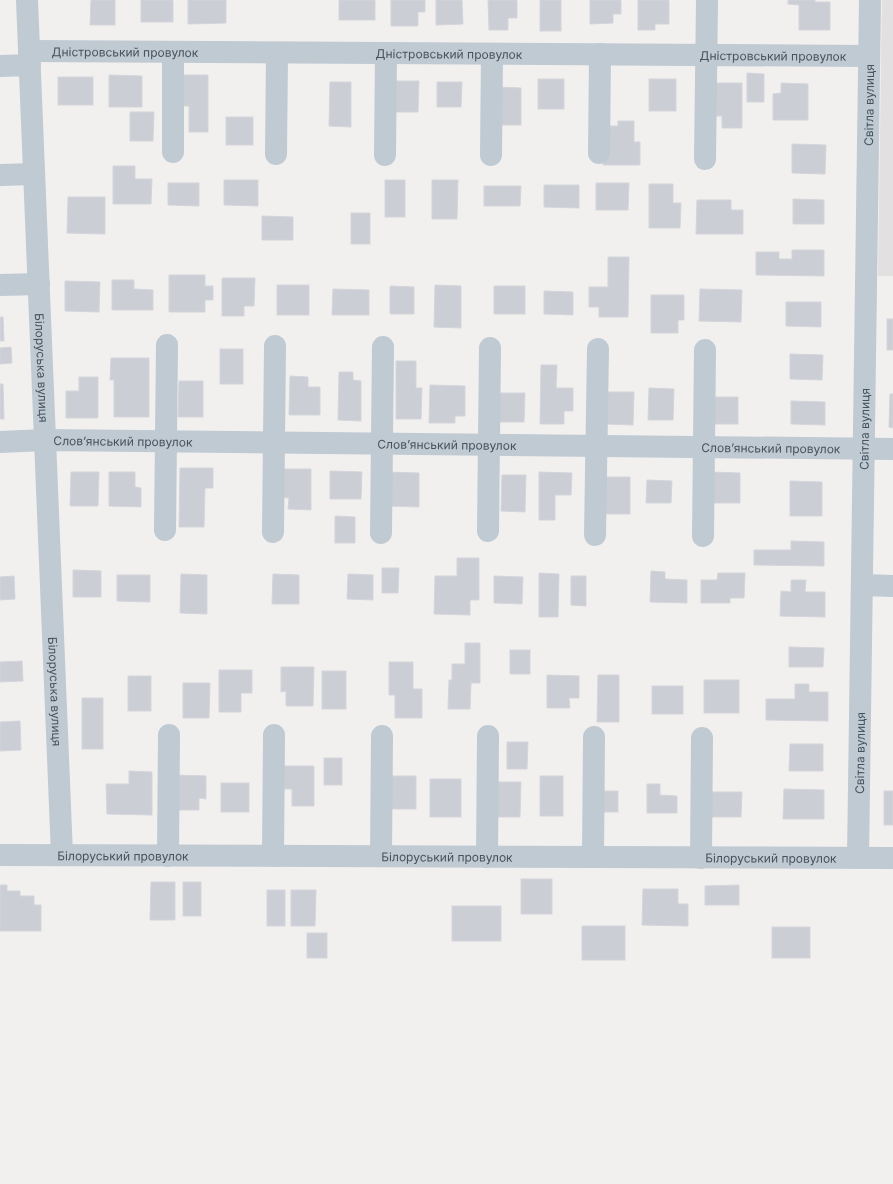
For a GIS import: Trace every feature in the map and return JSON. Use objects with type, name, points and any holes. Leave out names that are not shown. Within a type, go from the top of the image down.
[{"type":"street","name":"Білоруська вулиця","points":[[27,0],[62,855]]},
{"type":"street","points":[[705,159],[707,0]]},
{"type":"street","name":"Світла вулиця","points":[[858,858],[870,0]]},
{"type":"street","name":"Дністровський провулок","points":[[0,66],[30,58],[174,52],[869,56]]},
{"type":"street","points":[[173,152],[174,52]]},
{"type":"street","points":[[276,154],[277,53]]},
{"type":"street","points":[[385,155],[386,53]]},
{"type":"street","points":[[491,155],[492,54]]},
{"type":"street","points":[[599,153],[600,54]]},
{"type":"street","points":[[0,175],[34,174]]},
{"type":"street","points":[[0,285],[39,284]]},
{"type":"street","points":[[165,530],[167,345]]},
{"type":"street","points":[[273,532],[275,346]]},
{"type":"street","points":[[381,533],[383,347]]},
{"type":"street","points":[[488,531],[490,348]]},
{"type":"street","points":[[595,535],[598,349]]},
{"type":"street","points":[[702,536],[705,350]]},
{"type":"street","name":"Слов’янський провулок","points":[[0,442],[45,440],[893,449]]},
{"type":"street","points":[[862,585],[893,586]]},
{"type":"street","points":[[168,856],[169,734]]},
{"type":"street","points":[[273,856],[274,735]]},
{"type":"street","points":[[382,736],[382,856]]},
{"type":"street","points":[[487,857],[488,736]]},
{"type":"street","points":[[593,857],[594,737]]},
{"type":"street","points":[[701,858],[702,738]]},
{"type":"street","name":"Білоруський провулок","points":[[0,855],[893,858]]},
{"type":"shaded area","points":[[882,0],[893,0],[893,276],[878,276]]},
{"type":"building","points":[[91,0],[115,0],[115,25],[90,25]]},
{"type":"building","points":[[141,0],[173,0],[173,22],[141,22]]},
{"type":"building","points":[[188,0],[226,0],[226,23],[188,24]]},
{"type":"building","points":[[339,0],[375,0],[375,20],[339,20]]},
{"type":"building","points":[[391,0],[425,0],[425,12],[418,12],[418,26],[391,26]]},
{"type":"building","points":[[436,0],[462,0],[463,24],[436,25]]},
{"type":"building","points":[[488,0],[517,0],[517,18],[508,18],[508,30],[489,30]]},
{"type":"building","points":[[540,0],[561,0],[561,31],[540,31]]},
{"type":"building","points":[[590,0],[621,0],[621,14],[613,14],[613,23],[590,24]]},
{"type":"building","points":[[638,0],[669,0],[669,24],[655,24],[655,30],[638,30]]},
{"type":"building","points":[[788,0],[815,0],[815,2],[830,2],[830,30],[799,30],[799,5],[788,4]]},
{"type":"building","points":[[747,73],[764,74],[764,102],[747,102]]},
{"type":"building","points":[[109,75],[142,76],[142,107],[109,107]]},
{"type":"building","points":[[179,75],[208,75],[208,132],[189,132],[189,106],[179,106]]},
{"type":"building","points":[[58,77],[93,77],[93,105],[58,105]]},
{"type":"building","points":[[538,79],[564,79],[564,109],[538,109]]},
{"type":"building","points":[[649,79],[676,79],[676,111],[649,111]]},
{"type":"building","points":[[392,81],[419,81],[418,112],[392,112]]},
{"type":"building","points":[[330,82],[351,82],[351,127],[329,126]]},
{"type":"building","points":[[437,82],[462,82],[461,107],[437,107]]},
{"type":"building","points":[[712,83],[742,83],[742,128],[722,128],[722,116],[712,116]]},
{"type":"building","points":[[781,83],[808,84],[808,120],[773,120],[773,94],[781,93]]},
{"type":"building","points":[[498,87],[521,88],[521,125],[498,125]]},
{"type":"building","points":[[130,112],[154,112],[153,141],[130,141]]},
{"type":"building","points":[[226,117],[253,117],[253,145],[226,145]]},
{"type":"building","points":[[618,121],[634,121],[634,142],[640,142],[640,165],[603,165],[603,126],[618,126]]},
{"type":"building","points":[[792,144],[826,145],[825,174],[792,173]]},
{"type":"building","points":[[113,166],[135,166],[135,179],[152,179],[151,204],[113,204]]},
{"type":"building","points":[[224,180],[258,180],[258,206],[224,205]]},
{"type":"building","points":[[385,180],[405,180],[405,217],[385,217]]},
{"type":"building","points":[[432,180],[458,180],[457,219],[432,219]]},
{"type":"building","points":[[168,183],[199,183],[199,206],[168,205]]},
{"type":"building","points":[[596,183],[629,183],[628,210],[596,210]]},
{"type":"building","points":[[649,184],[673,184],[673,203],[681,203],[680,228],[649,228]]},
{"type":"building","points":[[544,185],[579,185],[579,208],[544,207]]},
{"type":"building","points":[[484,186],[521,186],[520,206],[484,206]]},
{"type":"building","points":[[68,197],[105,197],[105,234],[67,233]]},
{"type":"building","points":[[793,199],[824,200],[824,224],[793,224]]},
{"type":"building","points":[[697,200],[731,200],[731,210],[743,210],[743,234],[696,234]]},
{"type":"building","points":[[351,213],[370,213],[370,244],[351,244]]},
{"type":"building","points":[[262,216],[293,217],[293,240],[262,240]]},
{"type":"building","points":[[792,250],[824,250],[824,276],[756,275],[756,252],[779,252],[779,259],[792,259]]},
{"type":"building","points":[[608,257],[629,257],[628,317],[599,317],[599,307],[589,307],[589,287],[608,287]]},
{"type":"building","points":[[169,275],[205,275],[205,286],[213,286],[213,300],[205,300],[205,312],[169,312]]},
{"type":"building","points":[[222,278],[255,278],[254,306],[244,306],[244,316],[222,316]]},
{"type":"building","points":[[112,280],[134,280],[134,289],[153,290],[153,310],[112,310]]},
{"type":"building","points":[[65,281],[100,282],[99,312],[65,311]]},
{"type":"building","points":[[277,285],[309,285],[309,315],[277,315]]},
{"type":"building","points":[[435,285],[461,286],[461,328],[434,327]]},
{"type":"building","points":[[390,286],[414,287],[414,314],[390,314]]},
{"type":"building","points":[[494,286],[525,286],[525,314],[494,314]]},
{"type":"building","points":[[333,289],[369,290],[369,315],[332,315]]},
{"type":"building","points":[[700,289],[742,290],[741,322],[699,321]]},
{"type":"building","points":[[544,291],[573,292],[573,315],[544,314]]},
{"type":"building","points":[[651,295],[684,295],[684,320],[678,320],[678,333],[651,333]]},
{"type":"building","points":[[786,302],[821,302],[821,327],[786,326]]},
{"type":"building","points":[[0,317],[3,317],[4,341],[0,341]]},
{"type":"building","points":[[887,319],[893,319],[893,350],[887,350]]},
{"type":"building","points":[[11,347],[12,363],[0,364],[0,348]]},
{"type":"building","points":[[220,349],[243,349],[243,384],[220,384]]},
{"type":"building","points":[[790,354],[823,355],[822,380],[790,379]]},
{"type":"building","points":[[111,358],[149,358],[149,417],[114,417],[114,380],[110,380]]},
{"type":"building","points":[[396,361],[416,361],[416,388],[422,388],[421,419],[396,419]]},
{"type":"building","points":[[541,365],[557,365],[556,388],[573,388],[573,411],[564,411],[564,424],[540,424]]},
{"type":"building","points":[[339,372],[353,372],[353,380],[361,381],[361,421],[338,420]]},
{"type":"building","points":[[290,376],[308,377],[308,387],[320,387],[320,415],[289,415]]},
{"type":"building","points":[[79,377],[98,377],[98,418],[66,418],[66,391],[79,391]]},
{"type":"building","points":[[179,381],[203,381],[203,417],[178,417]]},
{"type":"building","points":[[0,384],[3,384],[4,419],[0,419]]},
{"type":"building","points":[[430,385],[465,386],[465,416],[455,416],[455,423],[429,423]]},
{"type":"building","points":[[649,388],[674,389],[673,420],[648,420]]},
{"type":"building","points":[[606,392],[634,392],[633,425],[605,424]]},
{"type":"building","points":[[497,393],[525,393],[524,422],[497,422]]},
{"type":"building","points":[[890,394],[893,394],[893,428],[889,427]]},
{"type":"building","points":[[710,397],[738,397],[738,424],[710,424]]},
{"type":"building","points":[[791,401],[825,402],[825,425],[791,424]]},
{"type":"building","points":[[180,468],[213,468],[213,488],[205,488],[204,527],[179,527]]},
{"type":"building","points":[[278,469],[311,469],[311,510],[288,509],[289,498],[277,497]]},
{"type":"building","points":[[330,471],[362,472],[361,499],[330,499]]},
{"type":"building","points":[[71,472],[99,472],[98,506],[70,506]]},
{"type":"building","points":[[109,472],[135,472],[135,487],[141,488],[141,507],[109,506]]},
{"type":"building","points":[[386,472],[419,473],[419,507],[386,506]]},
{"type":"building","points":[[539,472],[572,473],[571,495],[555,495],[555,520],[539,520]]},
{"type":"building","points":[[711,472],[740,473],[740,503],[711,503]]},
{"type":"building","points":[[502,475],[526,475],[525,512],[501,511]]},
{"type":"building","points":[[603,477],[630,477],[630,514],[603,514]]},
{"type":"building","points":[[647,480],[672,481],[671,503],[646,503]]},
{"type":"building","points":[[790,481],[822,482],[822,516],[790,516]]},
{"type":"building","points":[[335,516],[355,517],[355,543],[335,543]]},
{"type":"building","points":[[791,541],[824,542],[824,566],[754,565],[754,550],[791,550]]},
{"type":"building","points":[[457,558],[479,558],[479,600],[470,600],[470,615],[434,614],[435,576],[457,576]]},
{"type":"building","points":[[382,568],[399,568],[398,593],[382,593]]},
{"type":"building","points":[[73,570],[101,571],[101,597],[73,597]]},
{"type":"building","points":[[651,571],[665,572],[665,579],[687,580],[687,603],[650,602]]},
{"type":"building","points":[[539,573],[559,574],[558,617],[539,617]]},
{"type":"building","points":[[718,573],[745,573],[744,598],[730,598],[730,603],[701,603],[701,580],[717,580]]},
{"type":"building","points":[[181,574],[207,575],[207,614],[180,613]]},
{"type":"building","points":[[273,574],[299,575],[299,604],[272,604]]},
{"type":"building","points":[[348,574],[373,575],[373,600],[347,599]]},
{"type":"building","points":[[117,575],[150,575],[150,602],[117,601]]},
{"type":"building","points":[[14,576],[15,599],[0,600],[0,577]]},
{"type":"building","points":[[494,576],[523,577],[522,604],[494,603]]},
{"type":"building","points":[[571,576],[586,576],[586,606],[571,605]]},
{"type":"building","points":[[791,580],[806,580],[805,592],[825,592],[825,617],[780,616],[781,591],[791,592]]},
{"type":"building","points":[[465,643],[480,643],[480,683],[471,683],[470,709],[448,709],[449,680],[452,680],[452,664],[465,664]]},
{"type":"building","points":[[789,647],[824,648],[823,667],[789,667]]},
{"type":"building","points":[[510,650],[530,650],[530,674],[510,674]]},
{"type":"building","points":[[22,661],[23,681],[0,682],[0,662]]},
{"type":"building","points":[[389,662],[413,662],[413,689],[422,689],[422,718],[395,718],[395,695],[389,695]]},
{"type":"building","points":[[281,667],[314,667],[313,706],[286,706],[286,691],[281,692]]},
{"type":"building","points":[[219,670],[252,670],[252,693],[241,693],[241,712],[219,712]]},
{"type":"building","points":[[322,671],[346,671],[346,709],[322,709]]},
{"type":"building","points":[[547,675],[579,676],[579,698],[569,698],[570,708],[547,708]]},
{"type":"building","points":[[598,675],[619,675],[619,722],[597,722]]},
{"type":"building","points":[[128,676],[151,676],[151,711],[128,711]]},
{"type":"building","points":[[704,680],[739,680],[739,713],[704,713]]},
{"type":"building","points":[[183,683],[210,683],[209,718],[183,718]]},
{"type":"building","points":[[795,684],[809,684],[809,692],[828,692],[828,721],[766,720],[766,699],[795,699]]},
{"type":"building","points":[[652,686],[683,686],[683,714],[652,714]]},
{"type":"building","points":[[82,698],[103,698],[103,749],[82,749]]},
{"type":"building","points":[[20,721],[21,750],[0,751],[0,722]]},
{"type":"building","points":[[507,742],[528,742],[527,769],[507,769]]},
{"type":"building","points":[[790,744],[823,744],[823,771],[789,771]]},
{"type":"building","points":[[324,758],[342,758],[342,785],[324,785]]},
{"type":"building","points":[[283,766],[314,766],[314,806],[292,806],[292,789],[283,789]]},
{"type":"building","points":[[129,771],[152,772],[152,815],[107,814],[106,784],[129,784]]},
{"type":"building","points":[[175,775],[206,776],[206,799],[199,798],[199,810],[175,810]]},
{"type":"building","points":[[389,776],[416,776],[416,809],[389,809]]},
{"type":"building","points":[[540,776],[563,776],[563,816],[540,816]]},
{"type":"building","points":[[430,779],[461,779],[461,817],[430,817]]},
{"type":"building","points":[[494,782],[521,782],[520,817],[494,817]]},
{"type":"building","points":[[221,783],[249,783],[249,812],[221,812]]},
{"type":"building","points":[[647,784],[660,784],[660,795],[677,796],[677,813],[647,813]]},
{"type":"building","points":[[784,789],[824,790],[824,819],[783,819]]},
{"type":"building","points":[[599,791],[618,791],[618,812],[599,812]]},
{"type":"building","points":[[884,791],[893,791],[893,825],[884,825]]},
{"type":"building","points":[[707,792],[742,792],[741,817],[707,817]]},
{"type":"building","points":[[521,879],[552,879],[552,914],[521,914]]},
{"type":"building","points":[[151,882],[175,882],[175,920],[150,920]]},
{"type":"building","points":[[183,882],[201,882],[201,916],[183,916]]},
{"type":"building","points":[[0,885],[7,885],[7,891],[20,891],[20,896],[34,896],[34,905],[41,905],[41,931],[0,931]]},
{"type":"building","points":[[739,885],[739,905],[705,905],[705,886]]},
{"type":"building","points":[[643,889],[678,889],[678,904],[688,904],[688,926],[642,925]]},
{"type":"building","points":[[267,890],[285,890],[285,926],[267,926]]},
{"type":"building","points":[[291,890],[316,890],[315,926],[291,926]]},
{"type":"building","points":[[452,906],[501,906],[501,941],[452,941]]},
{"type":"building","points":[[582,926],[625,926],[625,960],[582,960]]},
{"type":"building","points":[[772,927],[810,927],[810,958],[772,958]]},
{"type":"building","points":[[307,933],[327,933],[327,958],[307,958]]}]
